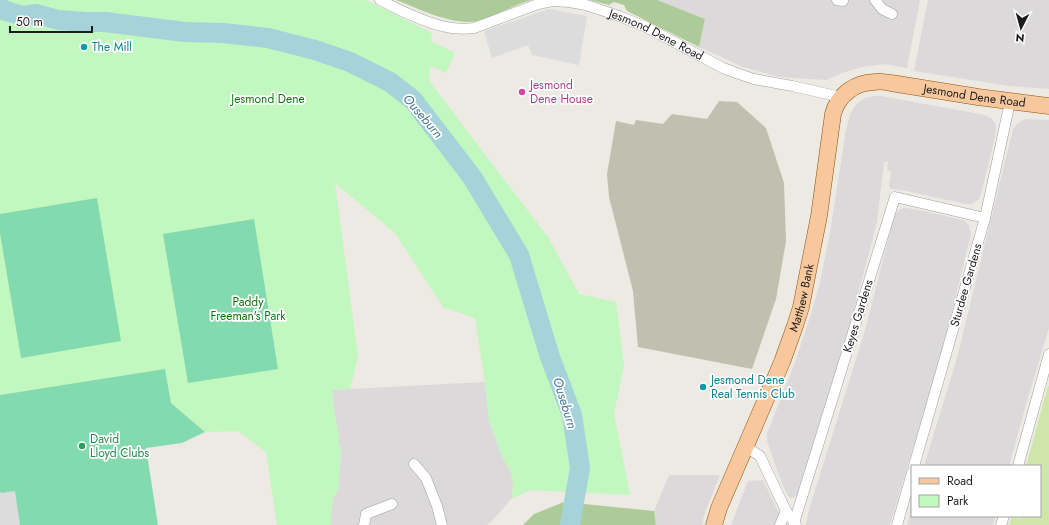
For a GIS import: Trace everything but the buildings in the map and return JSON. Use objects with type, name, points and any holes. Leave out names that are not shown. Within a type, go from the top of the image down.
[{"type":"main road","name":"Jesmond Dene Road","points":[[841,97],[858,85],[867,82],[876,82],[891,83],[1010,102],[1049,106]]},
{"type":"main road","name":"Matthew Bank","points":[[714,525],[719,508],[796,326],[819,216],[833,114],[841,97]]},
{"type":"street","name":"Jesmond Dene Road","points":[[380,0],[401,11],[434,24],[464,29],[474,28],[538,4],[553,1],[586,5],[646,27],[712,62],[740,74],[754,79],[841,97]]},
{"type":"street","points":[[875,0],[882,9],[892,14]]},
{"type":"street","name":"Sturdee Gardens","points":[[914,465],[985,218],[1010,102]]},
{"type":"street","name":"Keyes Gardens","points":[[795,524],[895,197],[985,218]]},
{"type":"street","points":[[1018,465],[1049,354]]},
{"type":"street","points":[[746,447],[760,456],[786,511],[795,524]]},
{"type":"street","points":[[414,464],[426,478],[437,506],[442,525]]},
{"type":"street","points":[[897,525],[911,476]]},
{"type":"street","points":[[364,525],[366,514],[392,504]]},
{"type":"street","points":[[780,525],[786,511]]},
{"type":"shaded area","points":[[657,0],[920,0],[907,68],[885,64],[862,67],[826,80],[779,77],[743,67],[699,47],[705,19]]},
{"type":"shaded area","points":[[928,0],[1049,0],[1049,89],[1010,86],[914,71]]},
{"type":"shaded area","points":[[549,9],[587,16],[579,65],[532,55],[528,45],[492,58],[484,31]]},
{"type":"shaded area","points":[[875,96],[985,115],[991,118],[995,123],[995,137],[981,194],[978,200],[971,204],[892,189],[889,187],[891,171],[887,170],[888,162],[884,162],[877,221],[849,328],[797,495],[791,498],[785,490],[778,473],[767,441],[767,434],[795,362],[820,283],[831,227],[846,129],[850,115],[854,107],[859,102],[865,98]]},
{"type":"shaded area","points":[[719,101],[737,102],[766,128],[784,183],[786,241],[776,299],[752,369],[638,347],[633,291],[609,197],[607,174],[616,121],[634,125],[636,120],[663,124],[672,114],[707,119]]},
{"type":"shaded area","points":[[1025,119],[1049,120],[1049,328],[1009,465],[924,465],[957,358],[1013,129],[1018,123]]},
{"type":"shaded area","points":[[904,208],[963,220],[969,225],[971,234],[944,345],[890,525],[806,525],[809,510],[866,327],[894,216],[899,210]]},
{"type":"shaded area","points":[[485,382],[489,421],[502,456],[511,472],[513,484],[512,498],[493,520],[487,525],[331,525],[333,498],[338,491],[341,450],[338,440],[339,436],[332,390]]},
{"type":"shaded area","points":[[669,475],[720,475],[704,515],[702,525],[656,525],[654,511]]},
{"type":"shaded area","points":[[763,480],[780,515],[776,525],[731,525],[748,481]]},
{"type":"shaded area","points":[[0,491],[1,493],[15,491],[20,525],[0,525]]},
{"type":"shaded area","points":[[911,511],[911,517],[996,517],[993,525],[907,525]]},
{"type":"green space","points":[[0,0],[366,0],[432,33],[431,41],[455,53],[446,73],[430,66],[429,81],[548,237],[579,294],[616,302],[624,366],[614,414],[630,495],[531,490],[512,498],[513,484],[511,472],[502,456],[489,421],[485,382],[475,318],[443,307],[395,233],[335,183],[358,357],[350,389],[332,390],[339,436],[338,440],[341,449],[338,491],[333,498],[331,525],[277,525],[266,452],[238,431],[205,432],[171,403],[165,370],[0,395]]},
{"type":"green space","points":[[396,0],[531,0],[482,20],[461,22],[438,16]]},
{"type":"green space","points":[[590,0],[657,0],[705,19],[699,47],[627,11],[624,5],[614,2],[609,5]]},
{"type":"green space","points":[[97,198],[121,341],[21,358],[0,233],[0,214]]},
{"type":"green space","name":"Paddy Freeman's Park","points":[[254,219],[278,369],[188,383],[163,234]]},
{"type":"green space","name":"David Lloyd Clubs","points":[[165,369],[171,403],[205,432],[182,443],[146,448],[158,525],[0,525],[0,395]]},
{"type":"green space","points":[[1049,386],[1049,525],[1009,525],[1012,517],[1020,519],[1021,517],[1041,517],[1041,465],[1026,465]]},
{"type":"green space","points":[[564,502],[654,511],[656,525],[523,525],[534,514]]},
{"type":"waterway","name":"Ouseburn","points":[[0,8],[23,16],[37,14],[58,20],[105,22],[185,32],[223,33],[268,38],[315,50],[350,62],[390,82],[413,100],[472,177],[519,255],[550,357],[572,415],[580,468],[570,525]]},
{"type":"place","name":"The Mill","points":[[84,47]]},
{"type":"place","name":"Jesmond Dene House","points":[[522,92]]},
{"type":"place","name":"Jesmond Dene Real Tennis Club","points":[[703,387]]},
{"type":"place","name":"David Lloyd Clubs","points":[[82,446]]},
{"type":"park label","name":"Jesmond Dene","points":[[268,99]]}]
